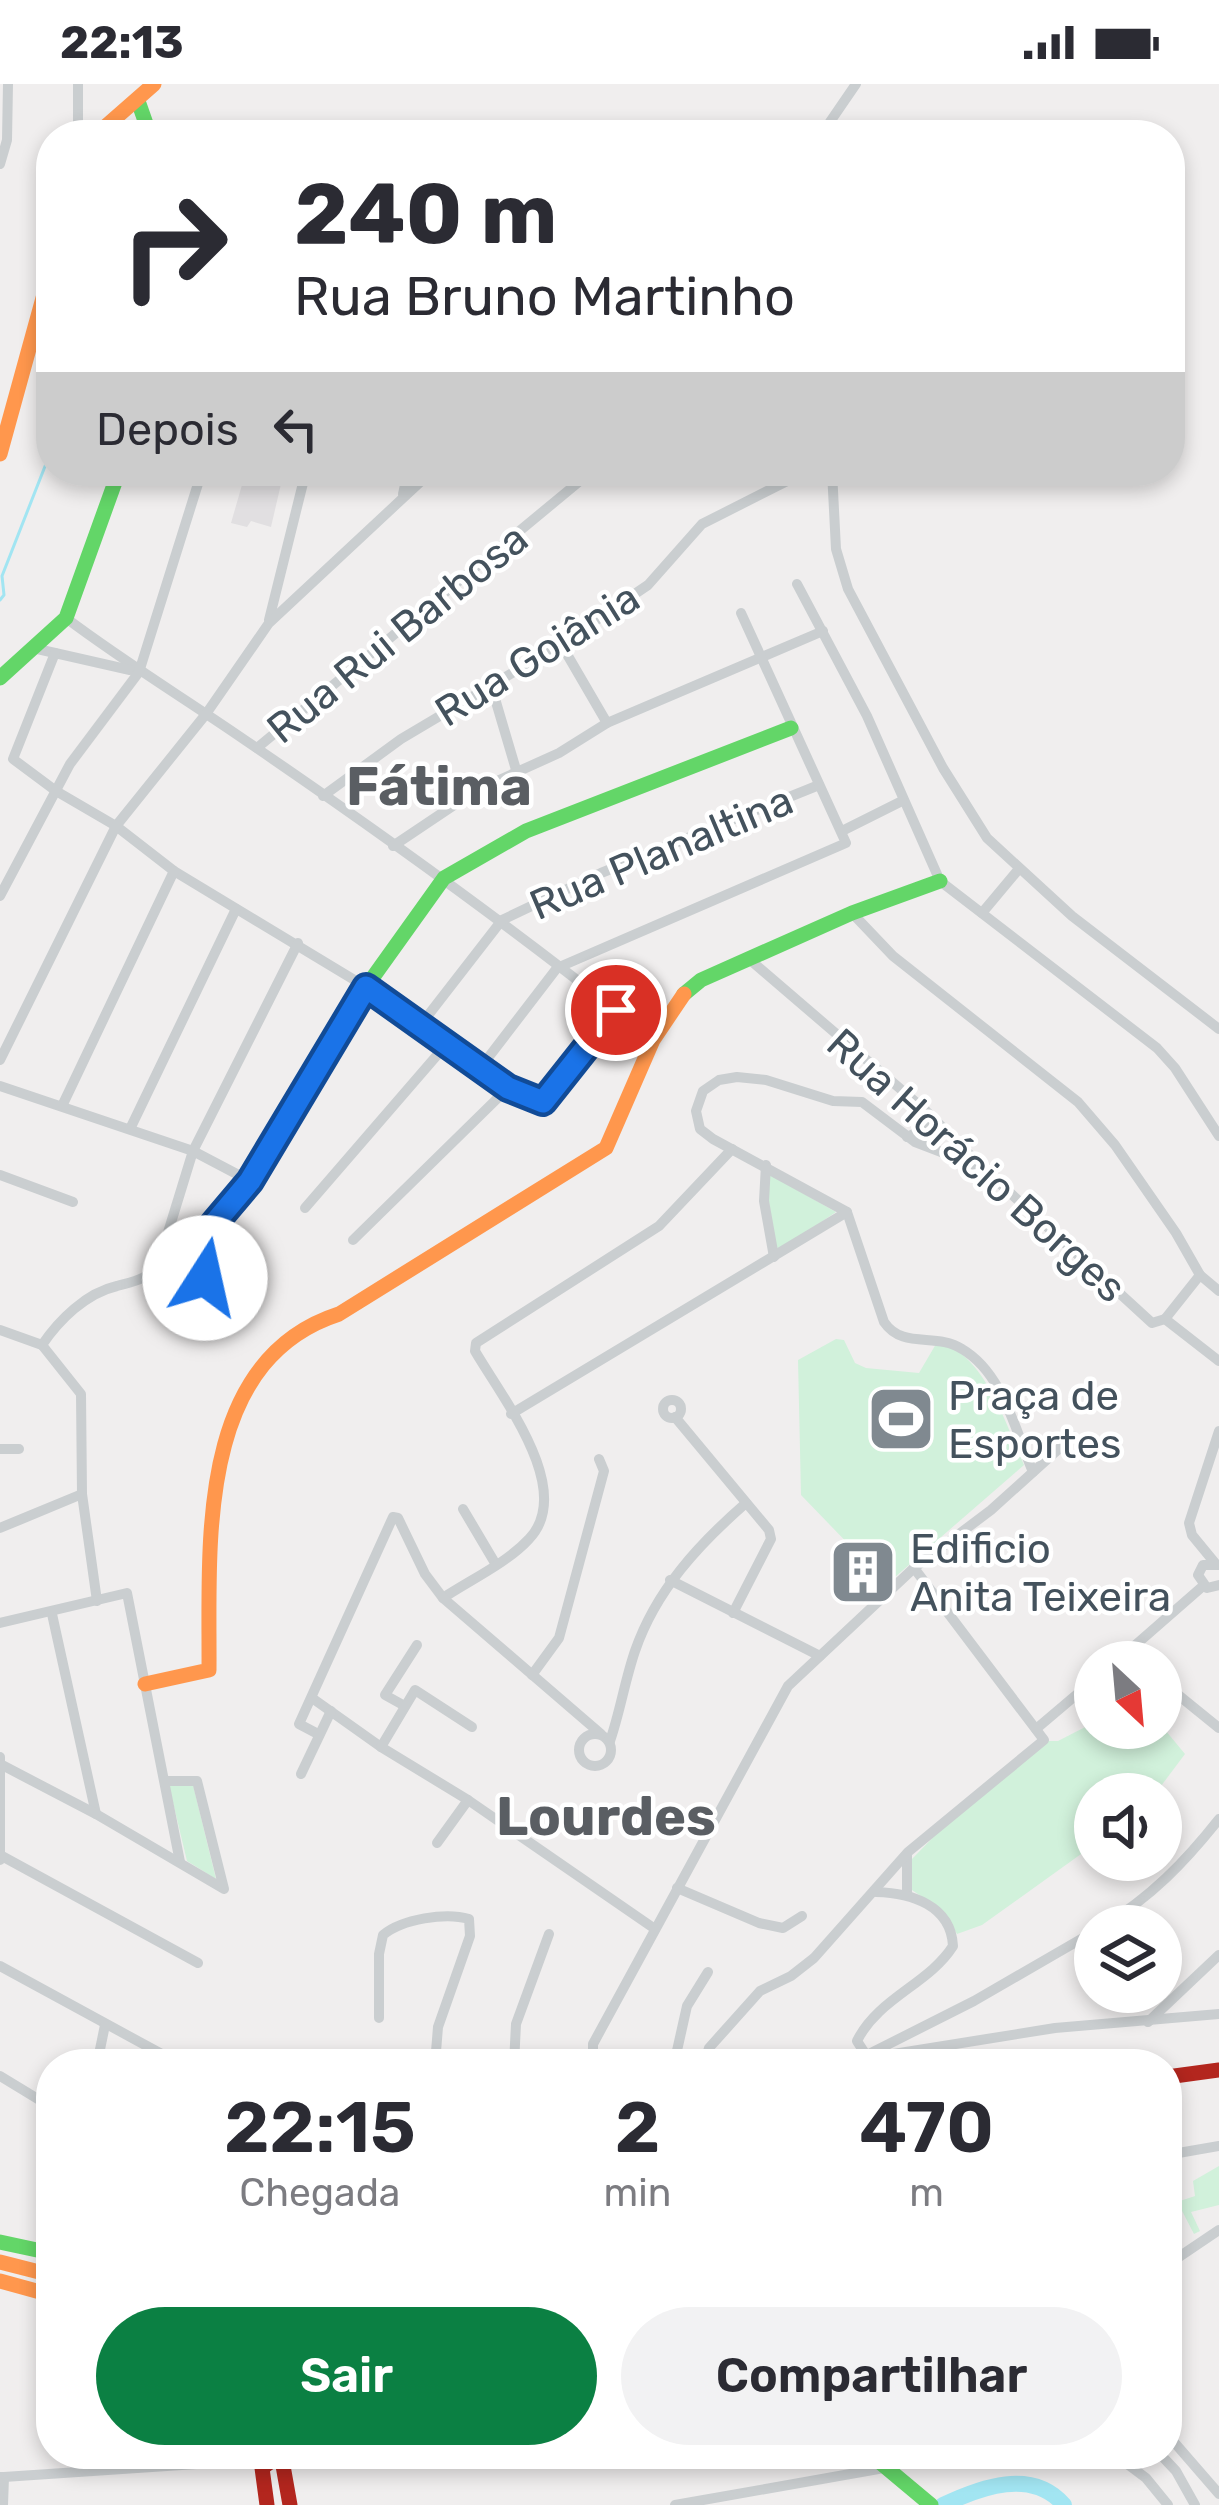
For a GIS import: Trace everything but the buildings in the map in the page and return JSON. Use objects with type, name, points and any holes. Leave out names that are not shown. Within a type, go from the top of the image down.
[{"type":"street","points":[[0,164],[7,140],[8,84]]},
{"type":"street","points":[[78,84],[85,120]]},
{"type":"street","points":[[107,120],[154,84]]},
{"type":"street","points":[[831,120],[856,84]]},
{"type":"street","points":[[137,100],[144,120]]},
{"type":"street","points":[[0,454],[36,323]]},
{"type":"street","points":[[0,678],[66,617],[114,486]]},
{"type":"street","points":[[0,896],[70,764],[139,672],[197,486]]},
{"type":"street","points":[[268,623],[302,486]]},
{"type":"street","points":[[404,494],[405,486]]},
{"type":"street","points":[[0,1060],[116,826],[206,714],[268,623],[414,486]]},
{"type":"street","name":"Rua Rui Barbosa","points":[[257,748],[576,486]]},
{"type":"street","name":"Rua Goiânia","points":[[323,796],[400,740],[561,644],[648,585],[702,524],[777,486]]},
{"type":"street","points":[[833,486],[836,549],[848,589],[987,838],[1018,870],[1219,1029]]},
{"type":"street","points":[[797,584],[867,716],[940,881],[1157,1048],[1219,1136]]},
{"type":"street","points":[[482,1067],[557,968],[844,847],[842,830],[741,613]]},
{"type":"street","points":[[66,617],[139,672],[444,878],[653,1040]]},
{"type":"street","points":[[393,846],[475,791],[559,753],[607,724],[823,631]]},
{"type":"street","points":[[561,644],[607,724]]},
{"type":"street","points":[[33,648],[139,672]]},
{"type":"street","points":[[55,653],[13,759],[116,826],[174,871],[366,987],[508,1088],[543,1102],[616,1010]]},
{"type":"street","points":[[491,685],[517,772]]},
{"type":"street","points":[[201,1311],[204,1240],[250,1181],[366,987],[444,878],[526,831],[791,728]]},
{"type":"street","name":"Rua Planaltina","points":[[502,920],[601,872],[819,785]]},
{"type":"street","points":[[842,830],[902,801]]},
{"type":"street","points":[[982,913],[1018,870]]},
{"type":"street","points":[[62,1104],[174,871]]},
{"type":"street","points":[[145,1684],[209,1670],[210,1513],[225,1444],[254,1382],[284,1341],[309,1323],[339,1314],[606,1148],[653,1040],[686,992],[851,914],[940,881]]},
{"type":"street","points":[[130,1129],[236,909]]},
{"type":"street","points":[[851,914],[893,956],[1078,1102],[1177,1233],[1201,1274],[1219,1291]]},
{"type":"street","points":[[419,1027],[502,920]]},
{"type":"street","points":[[42,1345],[74,1310],[116,1286],[148,1277],[158,1264],[193,1151],[298,943]]},
{"type":"street","name":"Rua Horácio Borges","points":[[749,959],[925,1110],[1147,1319],[1157,1323],[1165,1319],[1201,1274]]},
{"type":"street","points":[[305,1208],[446,1046]]},
{"type":"street","points":[[983,1168],[907,1137],[870,1105],[833,1101],[766,1080],[719,1080],[703,1090],[696,1111],[700,1129],[847,1212],[891,1332],[903,1339],[946,1341],[987,1368],[1033,1472]]},
{"type":"street","points":[[0,1085],[193,1151],[250,1181]]},
{"type":"street","points":[[353,1240],[508,1088]]},
{"type":"street","points":[[907,1137],[924,1129],[925,1110]]},
{"type":"street","points":[[935,1150],[947,1131]]},
{"type":"street","points":[[443,1598],[534,1533],[544,1504],[540,1463],[475,1351],[476,1343],[659,1226],[732,1149]]},
{"type":"street","points":[[766,1165],[764,1202],[774,1257]]},
{"type":"street","points":[[0,1175],[74,1202]]},
{"type":"street","points":[[512,1414],[847,1212]]},
{"type":"street","points":[[1165,1319],[1219,1361]]},
{"type":"street","points":[[0,1330],[42,1345],[81,1394],[82,1494],[97,1601]]},
{"type":"street","points":[[675,1417],[769,1530],[771,1539],[733,1613]]},
{"type":"street","points":[[1203,1586],[1198,1580],[1200,1568],[1217,1565],[1192,1535],[1189,1523],[1219,1431]]},
{"type":"street","points":[[593,2049],[788,1686],[914,1568],[991,1510],[1073,1436]]},
{"type":"street","points":[[0,1449],[19,1449]]},
{"type":"street","points":[[532,1675],[560,1638],[604,1472],[599,1459]]},
{"type":"street","points":[[0,1528],[82,1494]]},
{"type":"street","points":[[318,1734],[299,1724],[387,1522],[398,1519],[425,1574],[443,1598],[605,1738],[635,1648],[670,1580],[746,1503]]},
{"type":"street","points":[[463,1509],[495,1563]]},
{"type":"street","points":[[914,1568],[1040,1734]]},
{"type":"street","points":[[670,1580],[820,1655]]},
{"type":"street","points":[[1145,1641],[1203,1586],[1219,1585]]},
{"type":"street","points":[[0,1623],[127,1593],[181,1862]]},
{"type":"street","points":[[52,1614],[96,1814]]},
{"type":"street","points":[[403,1705],[386,1695],[416,1645]]},
{"type":"street","points":[[381,1747],[415,1690],[472,1727]]},
{"type":"street","points":[[312,1698],[656,1929]]},
{"type":"street","points":[[1182,1699],[1219,1728]]},
{"type":"street","points":[[709,2049],[760,1991],[814,1958],[908,1852],[1074,1700]]},
{"type":"street","points":[[301,1774],[331,1711]]},
{"type":"street","points":[[165,1780],[197,1781],[224,1889],[1,1763],[0,1857],[198,1964]]},
{"type":"street","points":[[437,1844],[468,1800]]},
{"type":"street","points":[[1136,1905],[1165,1881],[1219,1819]]},
{"type":"street","points":[[907,1894],[908,1852]]},
{"type":"street","points":[[677,1888],[759,1923],[783,1928],[802,1916]]},
{"type":"street","points":[[862,2049],[857,2041],[872,2017],[943,1962],[953,1946],[948,1922],[941,1914],[907,1894],[876,1892]]},
{"type":"street","points":[[380,2018],[382,1935],[407,1923],[469,1919],[470,1936],[438,2027],[436,2049]]},
{"type":"street","points":[[515,2049],[516,2024],[549,1934]]},
{"type":"street","points":[[878,2049],[974,2001],[1074,1943]]},
{"type":"street","points":[[1148,2022],[1219,1955]]},
{"type":"street","points":[[0,1966],[151,2049]]},
{"type":"street","points":[[677,2049],[687,2006],[708,1972]]},
{"type":"street","points":[[924,2049],[1055,2028],[1219,2014]]},
{"type":"street","points":[[100,2049],[105,2025]]},
{"type":"street","points":[[1182,2075],[1219,2071]]},
{"type":"street","points":[[0,2076],[36,2098]]},
{"type":"street","points":[[1182,2152],[1219,2146]]},
{"type":"street","points":[[1182,2255],[1219,2230]]},
{"type":"street","points":[[0,2242],[36,2250]]},
{"type":"street","points":[[0,2262],[36,2271]]},
{"type":"street","points":[[0,2281],[36,2291]]},
{"type":"street","points":[[1182,2451],[1219,2494]]},
{"type":"street","points":[[3,2505],[2,2477],[131,2469]]},
{"type":"street","points":[[262,2469],[267,2505]]},
{"type":"street","points":[[281,2469],[290,2505]]},
{"type":"street","points":[[675,2505],[878,2469]]},
{"type":"street","points":[[885,2469],[929,2503]]},
{"type":"street","points":[[1134,2469],[1168,2505]]},
{"type":"street","points":[[1174,2469],[1196,2505]]},
{"type":"shaded area","points":[[242,486],[281,486],[271,527],[251,521],[247,527],[231,523]]},
{"type":"green space","points":[[769,1174],[836,1212],[777,1252],[769,1202]]},
{"type":"green space","name":"Praça de Esportes","points":[[836,1339],[844,1340],[855,1363],[866,1368],[919,1373],[936,1344],[952,1348],[980,1374],[1024,1465],[887,1584],[801,1495],[798,1360]]},
{"type":"green space","points":[[1074,1733],[1074,1749],[1181,1749],[1185,1754],[1171,1773],[1074,1773],[1074,1859],[982,1925],[957,1934],[944,1912],[912,1890],[911,1860],[955,1815],[1045,1741]]},
{"type":"green space","points":[[193,1785],[216,1879],[187,1861],[169,1786]]},
{"type":"green space","points":[[1219,2166],[1219,2205],[1191,2212],[1200,2231],[1194,2234],[1182,2211],[1182,2200],[1195,2196],[1193,2181]]},
{"type":"waterway","points":[[0,600],[2,576],[37,486]]},
{"type":"waterway","points":[[943,2505],[1006,2484],[1037,2487],[1064,2505]]},
{"type":"traffic: fast","points":[[138,101],[145,120]]},
{"type":"traffic: fast","points":[[0,678],[66,618],[114,486]]},
{"type":"traffic: fast","points":[[201,1311],[204,1240],[242,1193],[366,987],[444,878],[526,831],[791,728]]},
{"type":"traffic: fast","points":[[684,994],[701,980],[852,913],[940,881]]},
{"type":"traffic: fast","points":[[0,2242],[36,2250]]},
{"type":"traffic: fast","points":[[888,2469],[931,2505]]},
{"type":"traffic: slow","points":[[113,120],[154,84]]},
{"type":"traffic: slow","points":[[0,454],[36,323]]},
{"type":"traffic: slow","points":[[145,1684],[209,1670],[209,1570],[220,1464],[234,1415],[258,1372],[292,1338],[339,1314],[606,1148],[653,1040],[684,994]]},
{"type":"traffic: slow","points":[[0,2262],[36,2271]]},
{"type":"traffic: slow","points":[[0,2281],[36,2291]]},
{"type":"traffic: jam","points":[[1182,2075],[1219,2070]]},
{"type":"traffic: jam","points":[[262,2469],[267,2505]]},
{"type":"traffic: jam","points":[[284,2469],[290,2505]]},
{"type":"place","name":"Praça de Esportes","points":[[901,1419]]},
{"type":"place","name":"Edificio Anita Teixeira","points":[[863,1572]]},
{"type":"district","name":"Fátima","points":[[439,786]]},
{"type":"district","name":"Lourdes","points":[[606,1816]]},
{"type":"route","points":[[205,1278],[204,1240],[250,1181],[366,987],[508,1088],[543,1102],[616,1010]]}]
